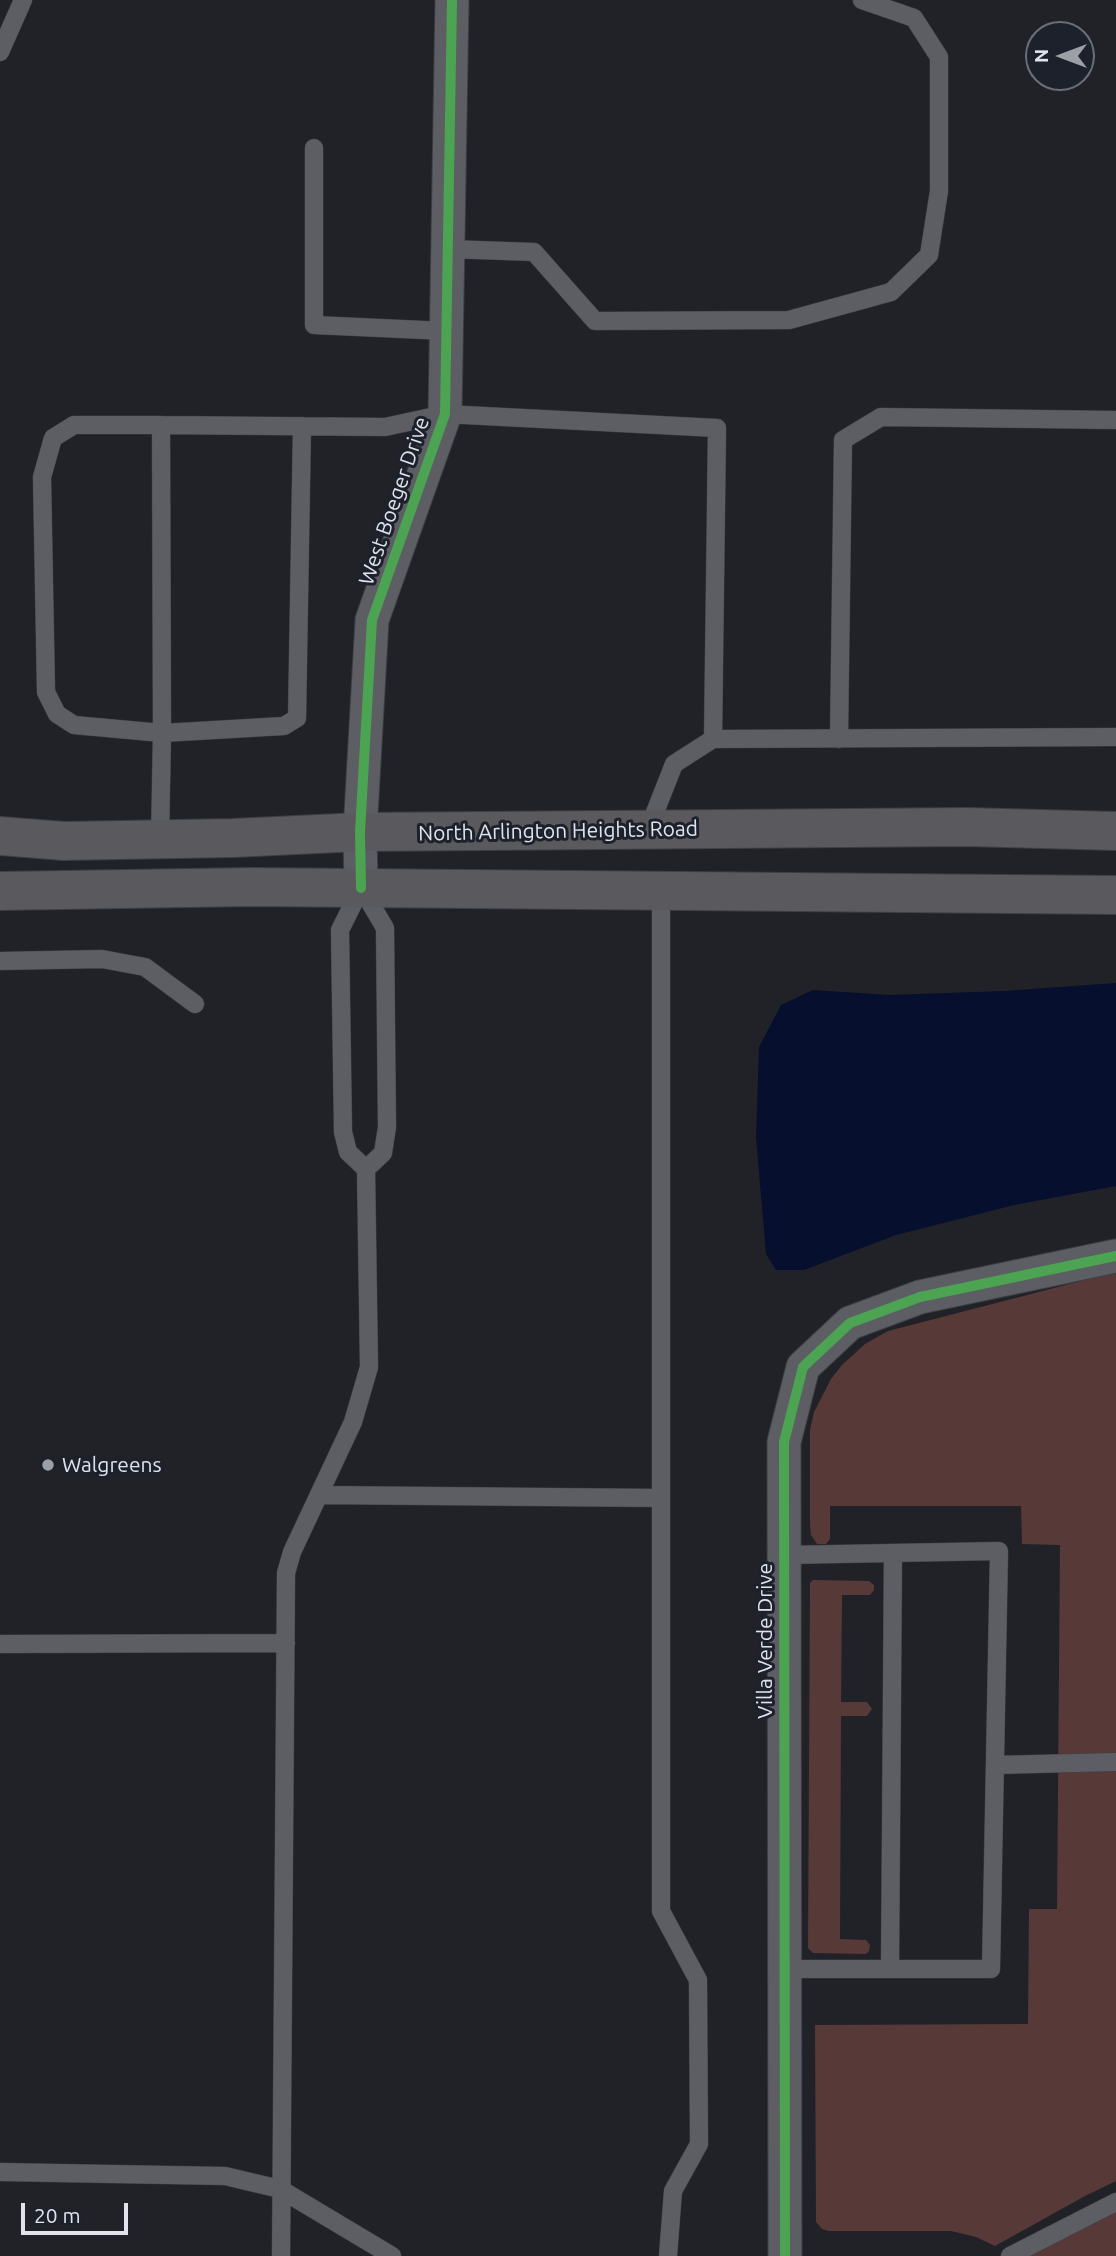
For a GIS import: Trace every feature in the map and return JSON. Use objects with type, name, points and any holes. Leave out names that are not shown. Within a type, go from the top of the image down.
[{"type":"main road","name":"North Arlington Heights Road","points":[[0,836],[64,841],[360,832],[967,827],[1116,831]]},
{"type":"main road","points":[[0,891],[361,888],[1116,895]]},
{"type":"street","name":"West Boeger Drive","points":[[361,888],[360,832],[372,620],[445,414],[452,0]]},
{"type":"street","name":"Villa Verde Drive","points":[[785,2256],[784,1442],[803,1367],[850,1323],[920,1297],[1116,1256]]},
{"type":"lane","points":[[0,52],[23,0]]},
{"type":"lane","points":[[448,249],[534,252],[595,321],[789,320],[891,292],[929,255],[939,191],[939,57],[914,18],[862,0]]},
{"type":"lane","points":[[314,148],[314,325],[446,331]]},
{"type":"lane","points":[[302,426],[297,718],[284,726],[162,733],[74,725],[57,714],[46,692],[42,477],[53,439],[74,425],[385,426],[445,414],[717,428],[713,739]]},
{"type":"lane","points":[[839,739],[843,440],[881,417],[1116,420]]},
{"type":"lane","points":[[160,839],[161,425]]},
{"type":"lane","points":[[648,830],[674,764],[713,739],[1116,737]]},
{"type":"lane","points":[[361,888],[385,928],[387,1127],[383,1153],[366,1168]]},
{"type":"lane","points":[[281,2256],[286,1573],[292,1552],[353,1422],[369,1367],[366,1168],[348,1152],[343,1132],[342,1106],[340,930],[361,888]]},
{"type":"lane","points":[[662,892],[661,1911],[698,1980],[699,2144],[673,2191],[668,2256]]},
{"type":"lane","points":[[0,961],[102,960],[145,967],[195,1004]]},
{"type":"lane","points":[[319,1495],[660,1498]]},
{"type":"lane","points":[[784,1555],[999,1551],[991,1969],[784,1969]]},
{"type":"lane","points":[[890,1969],[893,1553]]},
{"type":"lane","points":[[0,1644],[286,1643]]},
{"type":"lane","points":[[995,1765],[1116,1762]]},
{"type":"lane","points":[[0,2172],[225,2176],[280,2189],[392,2256]]},
{"type":"lane","points":[[1010,2256],[1116,2202]]},
{"type":"shaded area","points":[[1116,1272],[1116,2181],[995,2246],[976,2237],[951,2231],[822,2229],[816,2222],[815,2025],[1028,2024],[1029,1909],[1057,1909],[1060,1545],[1022,1544],[1021,1506],[830,1506],[830,1539],[826,1544],[817,1544],[811,1535],[810,1525],[810,1430],[814,1412],[831,1379],[842,1365],[865,1344],[888,1331]]},
{"type":"shaded area","points":[[813,1580],[869,1581],[874,1585],[870,1595],[842,1595],[841,1702],[867,1702],[872,1709],[867,1716],[841,1716],[840,1939],[866,1940],[870,1945],[866,1954],[813,1953],[808,1948],[810,1583]]},
{"type":"shaded area","points":[[1116,2211],[1116,2256],[1025,2256]]},
{"type":"water","points":[[1116,983],[1116,1186],[1014,1205],[896,1235],[804,1270],[776,1270],[766,1254],[756,1137],[759,1047],[781,1005],[813,990],[889,995]]},
{"type":"cycle path","points":[[361,888],[360,832],[372,620],[445,414],[452,0]]},
{"type":"cycle path","points":[[785,2256],[784,1442],[803,1367],[850,1323],[920,1297],[1116,1256]]},
{"type":"place","name":"Walgreens","points":[[48,1465]]}]
